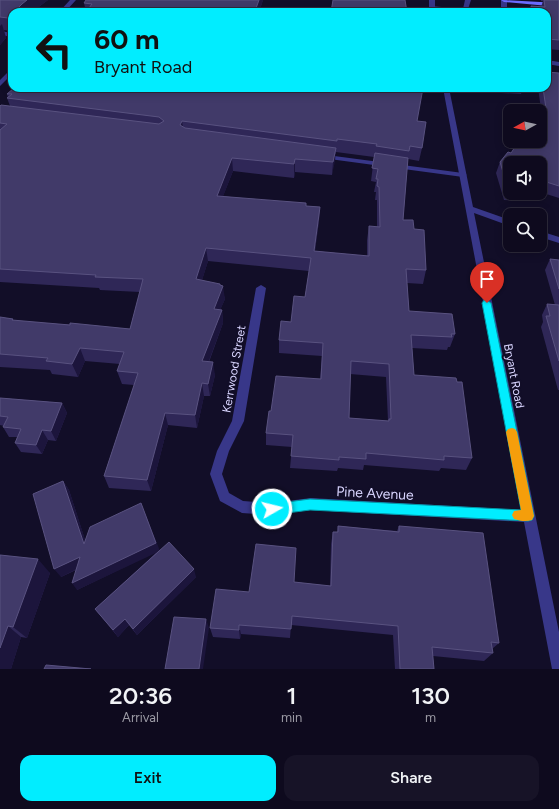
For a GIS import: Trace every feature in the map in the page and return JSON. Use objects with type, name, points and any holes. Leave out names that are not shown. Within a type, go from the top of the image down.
[{"type":"main road","points":[[504,0],[559,5]]},
{"type":"street","points":[[66,8],[73,0]]},
{"type":"street","points":[[0,84],[8,75]]},
{"type":"street","name":"Bryant Road","points":[[447,92],[528,516],[559,669]]},
{"type":"street","points":[[317,155],[462,175]]},
{"type":"street","points":[[469,208],[503,220]]},
{"type":"street","points":[[547,236],[559,240]]},
{"type":"street","name":"Kerrwood Street","points":[[224,497],[216,474],[223,451],[238,421],[261,288]]},
{"type":"street","name":"Pine Avenue","points":[[224,497],[242,507],[272,509],[310,504],[528,516]]},
{"type":"building","points":[[0,0],[27,0],[18,8],[8,8],[8,18],[0,17]]},
{"type":"building","points":[[86,0],[259,0],[256,8],[89,8],[92,4],[84,3]]},
{"type":"building","points":[[333,0],[405,0],[406,8],[332,8]]},
{"type":"building","points":[[544,0],[559,0],[559,40],[551,39],[551,8],[531,8],[531,6],[545,7]]},
{"type":"building","points":[[551,72],[559,73],[559,186],[547,182],[547,156],[505,156],[508,152],[511,153],[514,148],[547,148],[547,104],[545,104],[544,92],[551,92]]},
{"type":"building","points":[[9,92],[422,92],[417,121],[426,122],[422,148],[410,146],[409,151],[376,146],[377,144],[337,139],[337,141],[182,121],[180,125],[185,128],[336,148],[333,162],[295,159],[294,164],[232,158],[217,196],[306,203],[306,206],[320,207],[314,251],[369,256],[369,226],[380,227],[379,187],[377,186],[378,179],[376,179],[378,169],[372,168],[375,153],[408,158],[403,220],[413,220],[414,229],[424,230],[426,270],[406,269],[409,311],[452,314],[455,334],[451,334],[452,337],[411,335],[414,375],[456,378],[457,382],[462,382],[472,458],[444,456],[444,460],[366,453],[366,459],[339,457],[339,460],[291,456],[293,435],[266,433],[276,376],[321,379],[323,343],[279,340],[281,321],[291,322],[294,296],[305,297],[311,258],[206,248],[196,279],[223,286],[214,309],[222,310],[202,361],[213,362],[208,384],[202,383],[195,415],[165,413],[147,480],[104,476],[138,373],[117,371],[124,352],[80,348],[72,364],[46,361],[48,358],[0,354],[0,317],[13,319],[12,320],[70,325],[70,323],[130,329],[143,279],[95,277],[96,275],[0,269],[0,130],[7,124],[0,123],[0,106],[159,124],[164,121],[159,117],[7,98],[12,94],[7,94]],"holes":[[[351,361],[389,364],[391,419],[389,419],[389,421],[349,418]]]},
{"type":"building","points":[[503,158],[503,172],[500,162]]},
{"type":"building","points":[[550,259],[559,260],[559,289]]},
{"type":"building","points":[[547,304],[559,305],[559,361],[546,316],[550,316]]},
{"type":"building","points":[[0,398],[62,403],[51,431],[42,430],[36,445],[15,443],[21,429],[3,427],[8,417],[0,416]]},
{"type":"building","points":[[63,481],[84,544],[90,527],[141,503],[156,543],[72,583],[80,557],[54,569],[33,494]]},
{"type":"building","points":[[338,526],[399,532],[399,526],[483,533],[499,643],[491,642],[493,653],[432,647],[434,669],[400,669],[398,626],[292,616],[291,629],[239,625],[239,630],[210,628],[216,589],[249,592],[256,544],[296,548],[294,582],[331,586],[333,532],[338,532]]},
{"type":"building","points":[[169,542],[194,569],[133,629],[125,619],[113,630],[95,609]]},
{"type":"building","points":[[0,555],[38,559],[13,627],[8,626],[0,648]]},
{"type":"building","points":[[174,617],[206,619],[199,669],[165,669]]},
{"type":"building","points":[[46,665],[91,669],[44,669]]},
{"type":"slow traffic","points":[[512,432],[528,516],[518,515]]},
{"type":"route","points":[[272,509],[310,504],[528,516],[487,303]]}]
